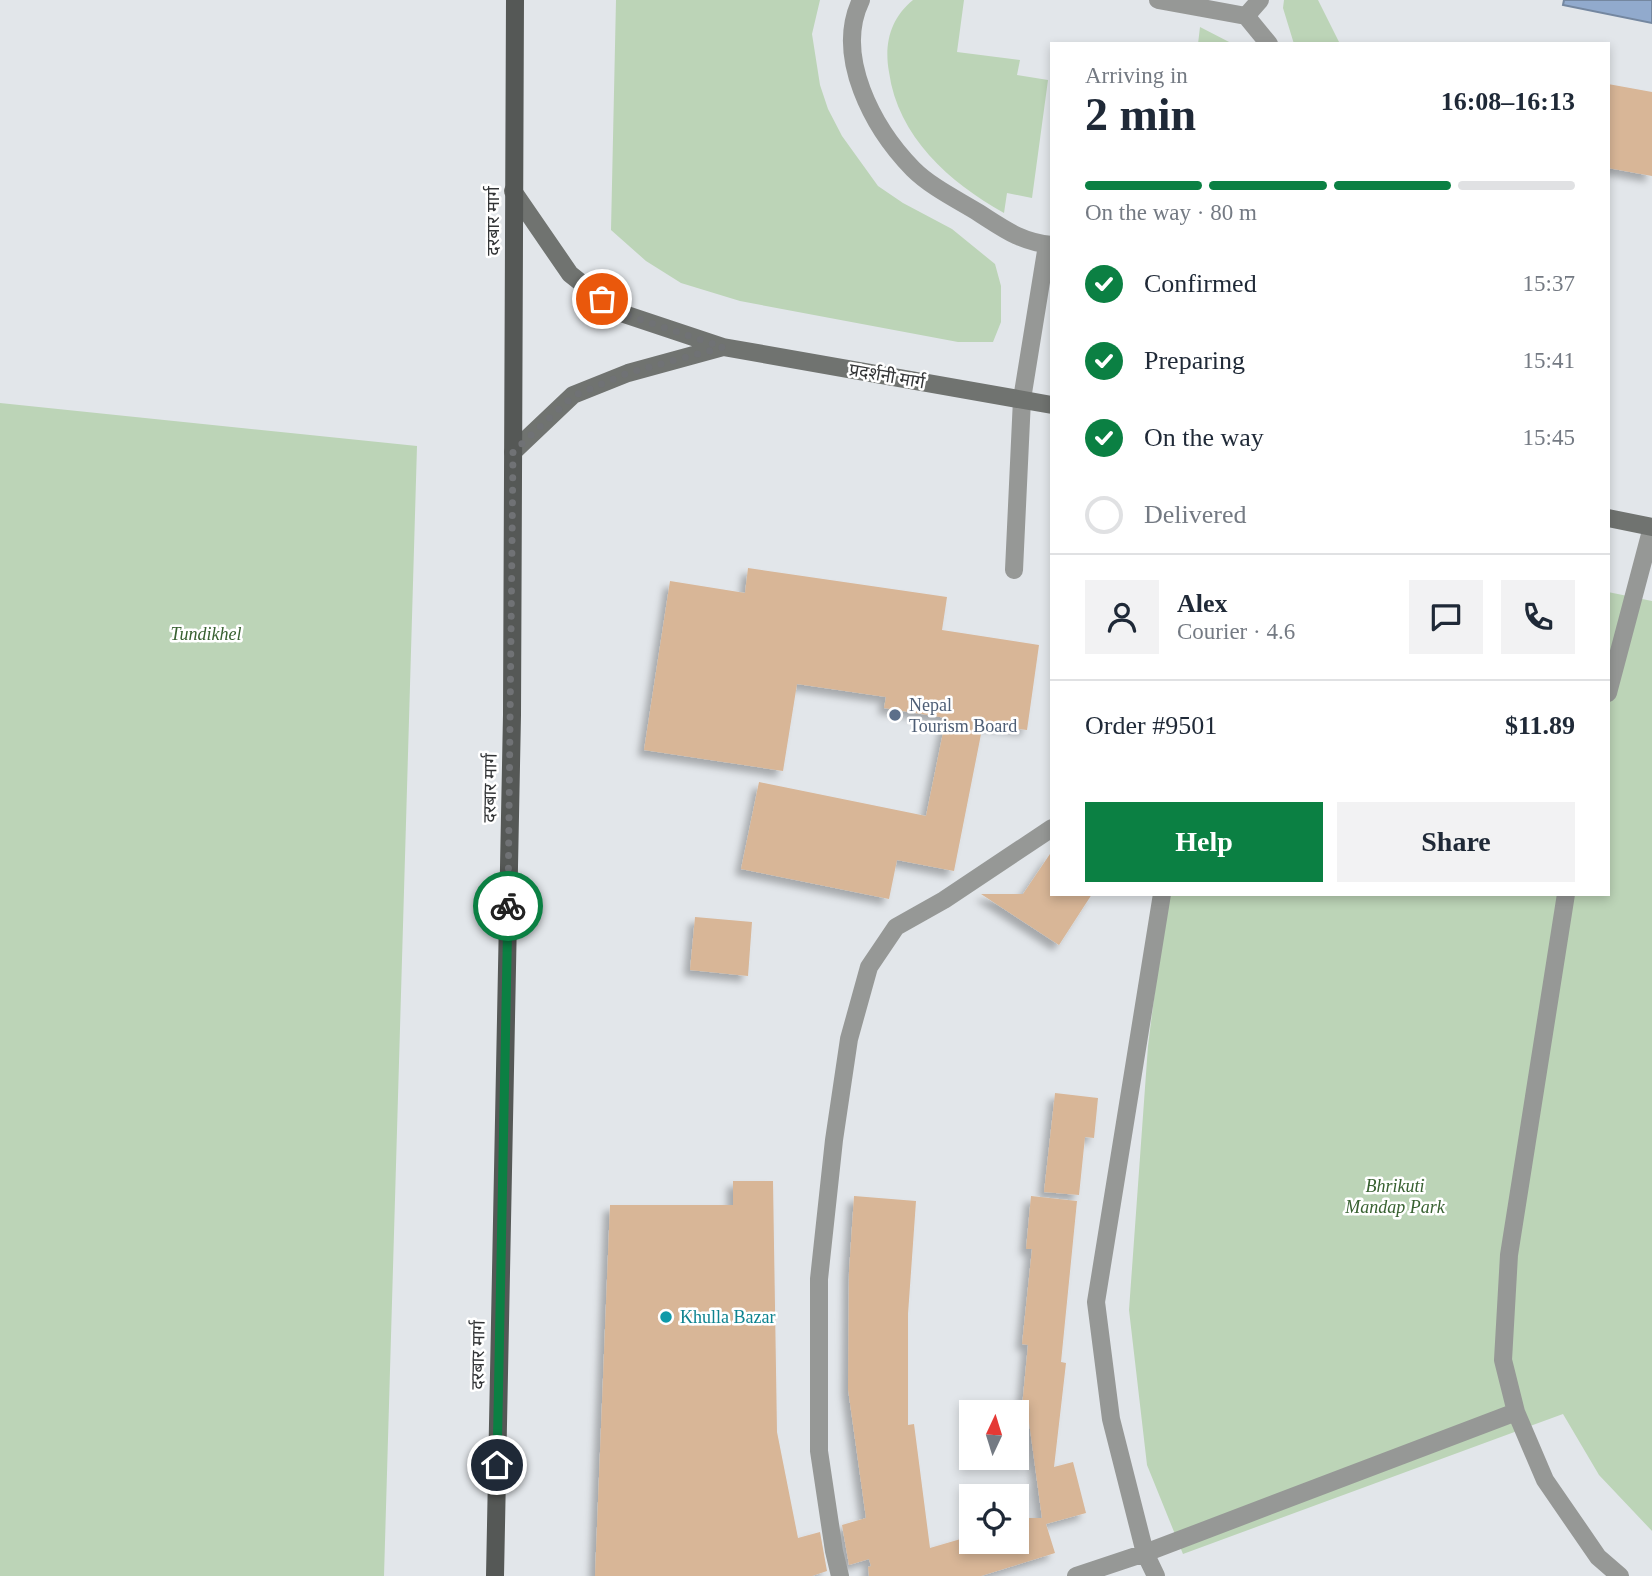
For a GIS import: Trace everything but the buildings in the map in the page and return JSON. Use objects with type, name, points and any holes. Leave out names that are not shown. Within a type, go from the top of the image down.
[{"type":"main road","name":"दरबार मार्ग","points":[[495,1576],[512,715],[515,0]]},
{"type":"main road","name":"प्रदर्शनी मार्ग","points":[[513,191],[570,274],[618,312],[723,347],[1050,405]]},
{"type":"main road","name":"प्रदर्शनी मार्ग","points":[[513,452],[573,396],[628,373],[723,347]]},
{"type":"main road","points":[[1610,518],[1652,527]]},
{"type":"lane","points":[[861,0],[853,17],[852,51],[858,78],[887,139],[914,171],[947,194],[1010,234],[1050,245],[1022,399],[1014,570]]},
{"type":"lane","points":[[1158,0],[1245,16],[1267,42]]},
{"type":"lane","points":[[1245,16],[1260,0]]},
{"type":"lane","points":[[1610,685],[1652,527]]},
{"type":"lane","points":[[840,1576],[819,1451],[819,1279],[834,1140],[849,1039],[869,967],[896,927],[944,900],[1050,829]]},
{"type":"lane","points":[[1156,1576],[1145,1553],[1111,1419],[1096,1302],[1162,896]]},
{"type":"lane","points":[[1566,896],[1509,1255],[1503,1360],[1516,1412],[1545,1480],[1598,1558],[1620,1576]]},
{"type":"lane","points":[[1076,1576],[1145,1553],[1516,1412]]},
{"type":"green space","points":[[616,0],[820,0],[812,34],[820,85],[828,109],[842,136],[878,186],[903,203],[952,229],[995,264],[1001,286],[1001,322],[993,342],[958,342],[740,301],[681,283],[646,261],[611,230]]},
{"type":"green space","points":[[913,0],[964,0],[957,52],[1020,60],[1017,75],[1048,80],[1032,198],[1007,193],[1004,213],[946,172],[929,155],[903,117],[894,95],[887,52],[894,24]]},
{"type":"green space","points":[[1284,0],[1318,0],[1339,42],[1293,42],[1283,8]]},
{"type":"green space","points":[[1200,27],[1229,42],[1198,42]]},
{"type":"green space","name":"Tundikhel","points":[[0,403],[417,446],[384,1576],[0,1576]]},
{"type":"green space","name":"Bhrikuti Mandap Park","points":[[1610,592],[1652,601],[1652,1531],[1599,1475],[1563,1414],[1183,1554],[1147,1465],[1129,1310],[1148,1046],[1167,896],[1610,896]]},
{"type":"water","points":[[1564,0],[1652,0],[1652,23],[1563,5]]},
{"type":"way so far","points":[[508,906],[513,452],[573,396],[628,373],[723,347],[618,312],[602,299]]},
{"type":"place","name":"Nepal Tourism Board","points":[[895,715]]},
{"type":"place","name":"Khulla Bazar","points":[[666,1317]]},
{"type":"route","points":[[497,1465],[508,906]]}]
